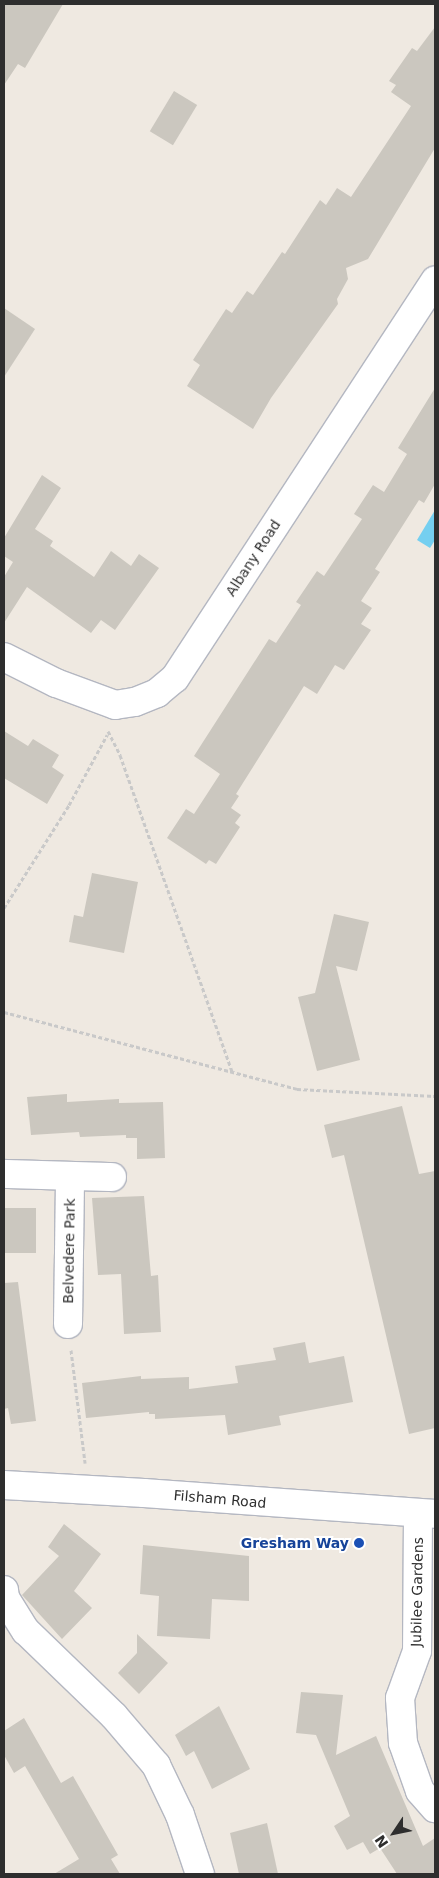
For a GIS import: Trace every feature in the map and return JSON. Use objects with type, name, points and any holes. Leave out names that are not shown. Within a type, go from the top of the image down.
[{"type":"street","name":"Albany Road","points":[[4,657],[56,683],[116,705],[136,702],[157,693],[175,678],[435,280]]},
{"type":"street","points":[[4,1174],[70,1178],[112,1177]]},
{"type":"street","name":"Belvedere Park","points":[[68,1324],[70,1178]]},
{"type":"street","name":"Filsham Road","points":[[4,1485],[426,1514]]},
{"type":"street","name":"Jubilee Gardens","points":[[426,1514],[417,1651],[400,1698],[403,1743],[420,1791],[435,1808]]},
{"type":"street","points":[[4,1590],[5,1598],[26,1631],[114,1716],[156,1765],[180,1815],[200,1874]]},
{"type":"path","points":[[4,908],[69,805],[108,734],[108,703]]},
{"type":"path","points":[[108,734],[120,755],[232,1073]]},
{"type":"path","points":[[4,1012],[297,1090],[435,1096]]},
{"type":"path","points":[[68,1324],[88,1490]]},
{"type":"water","points":[[435,510],[435,540],[430,548],[417,540]]},
{"type":"building","points":[[4,4],[63,4],[25,68],[18,64],[4,85]]},
{"type":"building","points":[[435,27],[435,148],[368,259],[346,268],[348,279],[337,299],[338,304],[271,398],[253,429],[187,386],[200,365],[193,360],[226,309],[232,313],[247,291],[253,295],[282,252],[285,254],[320,200],[326,205],[337,188],[351,197],[411,106],[391,92],[396,85],[389,81],[412,48],[417,51]]},
{"type":"building","points":[[174,91],[197,105],[173,145],[150,131]]},
{"type":"building","points":[[4,308],[35,329],[4,377]]},
{"type":"building","points":[[435,388],[435,484],[424,503],[419,500],[375,569],[380,572],[361,601],[372,608],[361,624],[371,630],[344,670],[335,665],[317,694],[304,686],[236,794],[239,796],[231,808],[241,815],[235,823],[240,827],[216,864],[209,860],[206,864],[167,838],[186,809],[194,814],[220,774],[194,756],[269,639],[276,643],[301,605],[296,602],[317,571],[324,576],[362,519],[354,514],[373,485],[384,492],[407,454],[398,448]]},
{"type":"building","points":[[42,475],[61,488],[35,529],[53,541],[50,546],[94,577],[111,551],[131,566],[139,554],[159,568],[115,630],[101,620],[91,633],[27,587],[4,623],[4,577],[13,562],[4,556],[4,538]]},
{"type":"building","points":[[4,731],[28,746],[33,739],[59,755],[52,767],[64,775],[47,804],[4,778]]},
{"type":"building","points":[[92,873],[138,882],[124,953],[69,942],[74,915],[83,917]]},
{"type":"building","points":[[334,914],[369,922],[357,971],[336,966],[360,1060],[317,1071],[298,997],[315,993]]},
{"type":"building","points":[[67,1094],[67,1102],[119,1099],[119,1103],[163,1102],[165,1158],[137,1159],[137,1138],[126,1138],[126,1135],[80,1137],[79,1132],[31,1135],[27,1097]]},
{"type":"building","points":[[402,1106],[419,1174],[435,1171],[435,1428],[409,1434],[344,1155],[332,1158],[324,1125]]},
{"type":"building","points":[[144,1196],[151,1276],[158,1275],[161,1332],[124,1334],[121,1274],[98,1275],[92,1198]]},
{"type":"building","points":[[4,1208],[36,1208],[36,1253],[4,1253]]},
{"type":"building","points":[[18,1282],[36,1421],[11,1424],[8,1408],[4,1409],[4,1283]]},
{"type":"building","points":[[305,1342],[309,1363],[344,1356],[353,1402],[279,1416],[281,1425],[228,1435],[225,1415],[155,1419],[155,1414],[149,1414],[149,1412],[86,1418],[82,1383],[141,1376],[141,1379],[189,1377],[189,1389],[238,1383],[235,1366],[276,1360],[273,1348]]},
{"type":"building","points":[[64,1524],[101,1554],[74,1591],[92,1608],[62,1639],[22,1595],[59,1556],[48,1547]]},
{"type":"building","points":[[143,1545],[249,1556],[249,1601],[212,1599],[210,1639],[157,1636],[159,1596],[140,1594]]},
{"type":"building","points":[[137,1634],[168,1663],[139,1694],[118,1673],[137,1653]]},
{"type":"building","points":[[301,1692],[343,1695],[336,1755],[376,1736],[423,1846],[435,1838],[435,1874],[397,1874],[380,1848],[370,1854],[363,1842],[347,1850],[334,1826],[350,1816],[316,1735],[296,1733]]},
{"type":"building","points":[[219,1706],[250,1769],[212,1789],[194,1751],[186,1756],[175,1735]]},
{"type":"building","points":[[24,1718],[61,1783],[73,1776],[118,1855],[111,1859],[120,1874],[54,1874],[79,1859],[25,1766],[14,1773],[4,1755],[4,1731]]},
{"type":"building","points":[[267,1823],[278,1874],[239,1874],[230,1833]]},
{"type":"place","name":"Gresham Way","points":[[359,1543]]}]
